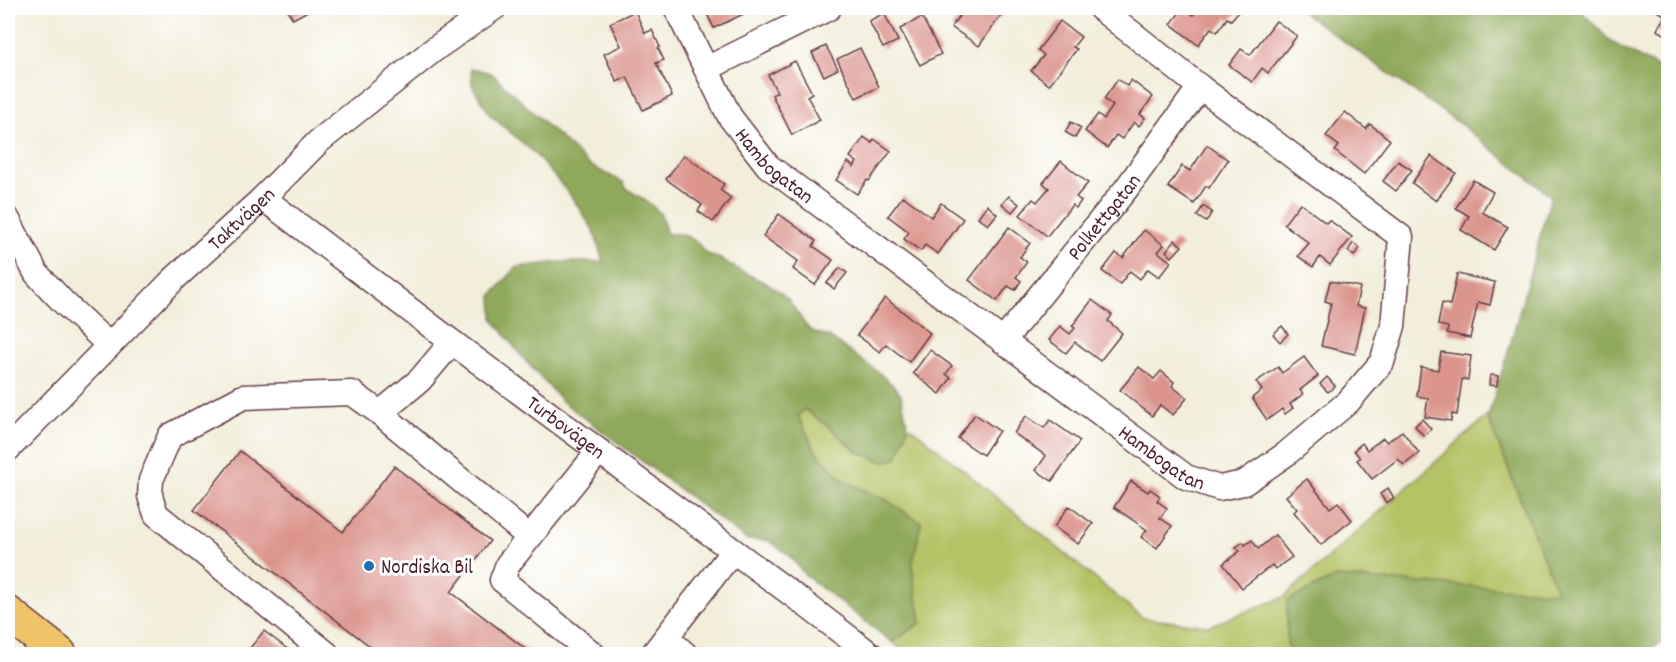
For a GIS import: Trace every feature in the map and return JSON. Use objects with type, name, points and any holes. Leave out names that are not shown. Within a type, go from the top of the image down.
[{"type":"highway","points":[[8,613],[60,654]]},
{"type":"highway","points":[[8,638],[30,654]]},
{"type":"street","name":"Taktvägen","points":[[8,449],[174,279],[263,198],[318,142],[436,48],[494,8]]},
{"type":"street","name":"Hambogatan","points":[[676,8],[730,117],[768,166],[1186,477],[1219,488],[1244,483],[1286,454],[1348,402],[1382,362],[1393,326],[1401,237],[1200,87],[1100,8]]},
{"type":"street","points":[[706,69],[829,8]]},
{"type":"street","name":"Polkettgatan","points":[[1003,341],[1126,189],[1200,87]]},
{"type":"street","name":"Turbovägen","points":[[263,198],[870,654]]},
{"type":"street","points":[[8,220],[36,273],[109,345]]},
{"type":"street","points":[[380,413],[420,380],[452,342]]},
{"type":"street","points":[[327,654],[156,514],[150,496],[151,480],[170,436],[243,397],[352,393],[380,413],[529,537]]},
{"type":"street","points":[[593,654],[502,580],[508,564],[599,451]]},
{"type":"street","points":[[686,654],[660,646],[733,551]]},
{"type":"green space","points":[[1297,8],[1578,8],[1611,42],[1668,73],[1668,639],[1641,654],[1292,654],[1287,643],[1287,601],[1335,577],[1557,592],[1488,417],[1551,196],[1464,127]]},
{"type":"green space","points":[[471,68],[491,73],[589,165],[623,182],[627,189],[648,202],[660,213],[667,234],[683,234],[697,242],[705,253],[780,292],[788,299],[811,331],[829,337],[894,386],[901,395],[908,427],[896,459],[884,462],[856,451],[805,409],[798,416],[816,452],[844,481],[883,498],[921,522],[912,567],[921,623],[892,642],[805,575],[789,555],[767,540],[747,540],[562,401],[522,357],[493,319],[492,295],[517,267],[560,262],[603,262],[594,231],[569,193],[532,151],[490,115],[472,85]]},
{"type":"green space","points":[[804,409],[856,451],[901,449],[908,427],[911,427],[1143,618],[1209,626],[1284,597],[1487,416],[1558,593],[1335,577],[1287,643],[1292,654],[908,654],[892,642],[921,623],[912,567],[915,548],[816,452],[798,416]]},
{"type":"building","points":[[286,8],[313,8],[293,19]]},
{"type":"building","points":[[717,8],[756,8],[714,28],[708,16],[719,11]]},
{"type":"building","points":[[965,8],[1006,8],[979,46],[951,27]]},
{"type":"building","points":[[1183,8],[1193,15],[1199,8],[1234,8],[1239,11],[1231,20],[1227,18],[1217,32],[1211,28],[1198,45],[1171,24]]},
{"type":"building","points":[[1651,8],[1668,8],[1668,36],[1657,30],[1665,15]]},
{"type":"building","points":[[635,11],[645,33],[652,30],[660,47],[658,48],[664,60],[656,63],[672,96],[643,110],[627,77],[617,82],[604,54],[621,46],[610,23]]},
{"type":"building","points":[[884,13],[898,41],[883,48],[869,21]]},
{"type":"building","points":[[922,17],[941,54],[920,65],[900,29]]},
{"type":"building","points":[[1060,21],[1081,37],[1073,47],[1077,49],[1049,85],[1031,71],[1044,55],[1038,50]]},
{"type":"building","points":[[1276,21],[1297,36],[1268,73],[1262,68],[1252,82],[1229,65],[1241,49],[1250,55]]},
{"type":"building","points":[[826,46],[838,69],[824,76],[812,53]]},
{"type":"building","points":[[860,48],[879,87],[856,98],[837,59]]},
{"type":"building","points":[[795,61],[812,93],[807,96],[820,120],[792,135],[772,95],[777,92],[768,75]]},
{"type":"building","points":[[1118,79],[1127,86],[1131,80],[1153,97],[1140,114],[1145,118],[1139,126],[1134,122],[1122,139],[1116,135],[1107,148],[1085,131],[1098,114],[1104,119],[1113,106],[1104,99]]},
{"type":"building","points":[[1345,112],[1366,129],[1370,124],[1390,140],[1364,174],[1335,151],[1339,146],[1326,136]]},
{"type":"building","points":[[1071,122],[1081,128],[1075,138],[1065,132]]},
{"type":"building","points":[[864,137],[872,143],[874,139],[891,151],[857,194],[836,180],[848,162],[854,167],[857,162],[850,157]]},
{"type":"building","points":[[1207,145],[1228,160],[1209,188],[1206,186],[1194,204],[1168,187],[1182,166],[1190,171]]},
{"type":"building","points":[[684,155],[724,184],[720,190],[731,198],[713,222],[698,211],[702,205],[666,179]]},
{"type":"building","points":[[1431,156],[1456,173],[1436,201],[1412,183]]},
{"type":"building","points":[[1061,161],[1088,183],[1076,197],[1081,201],[1076,208],[1072,205],[1047,236],[1020,215],[1033,199],[1037,202],[1049,188],[1043,183]]},
{"type":"building","points":[[1398,161],[1412,170],[1396,191],[1383,181]]},
{"type":"building","points":[[1473,180],[1493,192],[1482,212],[1508,227],[1494,250],[1461,230],[1469,216],[1456,208]]},
{"type":"building","points":[[903,196],[931,217],[941,203],[963,219],[938,254],[925,245],[921,251],[904,239],[909,232],[888,216]]},
{"type":"building","points":[[1009,196],[1019,204],[1012,212],[1002,204]]},
{"type":"building","points":[[1300,203],[1326,223],[1329,220],[1352,237],[1330,265],[1320,257],[1313,267],[1298,256],[1309,243],[1284,224]]},
{"type":"building","points":[[987,205],[997,214],[988,225],[978,217]]},
{"type":"building","points":[[1203,206],[1212,212],[1206,222],[1197,216]]},
{"type":"building","points":[[779,214],[816,241],[813,246],[833,260],[815,285],[793,269],[798,261],[763,236]]},
{"type":"building","points":[[1009,227],[1030,243],[1020,257],[1027,262],[1016,277],[1021,281],[1015,290],[1008,286],[997,301],[969,280]]},
{"type":"building","points":[[1144,230],[1164,245],[1158,252],[1171,262],[1159,277],[1148,269],[1140,279],[1130,271],[1120,284],[1102,271],[1116,253],[1123,258]]},
{"type":"building","points":[[1175,240],[1182,246],[1172,257],[1166,251]]},
{"type":"building","points":[[1353,243],[1360,248],[1354,256],[1348,251]]},
{"type":"building","points":[[840,268],[847,273],[834,289],[827,283]]},
{"type":"building","points":[[1457,274],[1495,282],[1490,305],[1478,302],[1470,338],[1447,333],[1448,327],[1438,325],[1442,303],[1450,305]]},
{"type":"building","points":[[1330,281],[1360,287],[1356,306],[1365,308],[1355,354],[1321,346],[1331,303],[1325,301]]},
{"type":"building","points":[[885,298],[930,333],[909,362],[886,344],[880,352],[857,335]]},
{"type":"building","points":[[1092,300],[1112,315],[1108,321],[1122,333],[1100,361],[1075,342],[1066,353],[1049,340],[1060,326],[1070,334],[1075,328],[1072,326]]},
{"type":"building","points":[[1282,326],[1288,334],[1280,342],[1273,334]]},
{"type":"building","points":[[930,350],[952,366],[946,374],[951,378],[940,394],[913,373]]},
{"type":"building","points":[[1441,352],[1471,356],[1468,380],[1462,379],[1457,415],[1452,414],[1451,421],[1425,417],[1428,398],[1417,396],[1421,367],[1438,370]]},
{"type":"building","points":[[1304,357],[1318,376],[1300,390],[1303,394],[1290,404],[1293,408],[1285,414],[1282,409],[1267,420],[1252,398],[1262,390],[1256,382],[1278,367],[1282,373]]},
{"type":"building","points":[[1139,367],[1154,379],[1161,371],[1174,382],[1172,386],[1187,398],[1173,415],[1160,405],[1152,416],[1120,390]]},
{"type":"building","points":[[1490,375],[1498,376],[1497,386],[1489,385]]},
{"type":"building","points":[[1327,377],[1335,386],[1328,392],[1320,384]]},
{"type":"building","points":[[975,414],[999,431],[983,455],[958,438]]},
{"type":"building","points":[[1026,416],[1044,428],[1050,420],[1080,441],[1052,481],[1036,470],[1046,456],[1014,433]]},
{"type":"building","points":[[1422,419],[1431,429],[1424,436],[1415,426]]},
{"type":"building","points":[[1402,431],[1419,453],[1404,465],[1398,459],[1372,479],[1357,460],[1360,458],[1354,450],[1362,443],[1367,450],[1383,438],[1387,442]]},
{"type":"building","name":"Nordiska Bil","points":[[240,451],[343,532],[394,466],[490,541],[451,592],[532,654],[380,654],[194,510]]},
{"type":"building","points":[[1307,479],[1330,508],[1338,502],[1352,520],[1321,545],[1294,512],[1297,509],[1286,496]]},
{"type":"building","points":[[1131,481],[1148,492],[1150,489],[1160,496],[1157,501],[1167,508],[1160,518],[1172,526],[1157,548],[1141,537],[1147,530],[1114,507]]},
{"type":"building","points":[[1388,488],[1394,498],[1386,503],[1380,494]]},
{"type":"building","points":[[1069,506],[1093,524],[1078,544],[1054,527]]},
{"type":"building","points":[[1275,535],[1292,557],[1275,569],[1272,565],[1242,588],[1223,564],[1240,551],[1236,547],[1243,542],[1245,545],[1252,540],[1258,549]]},
{"type":"building","points":[[264,631],[294,654],[245,654]]},
{"type":"place","name":"Nordiska Bil","points":[[369,566]]}]
